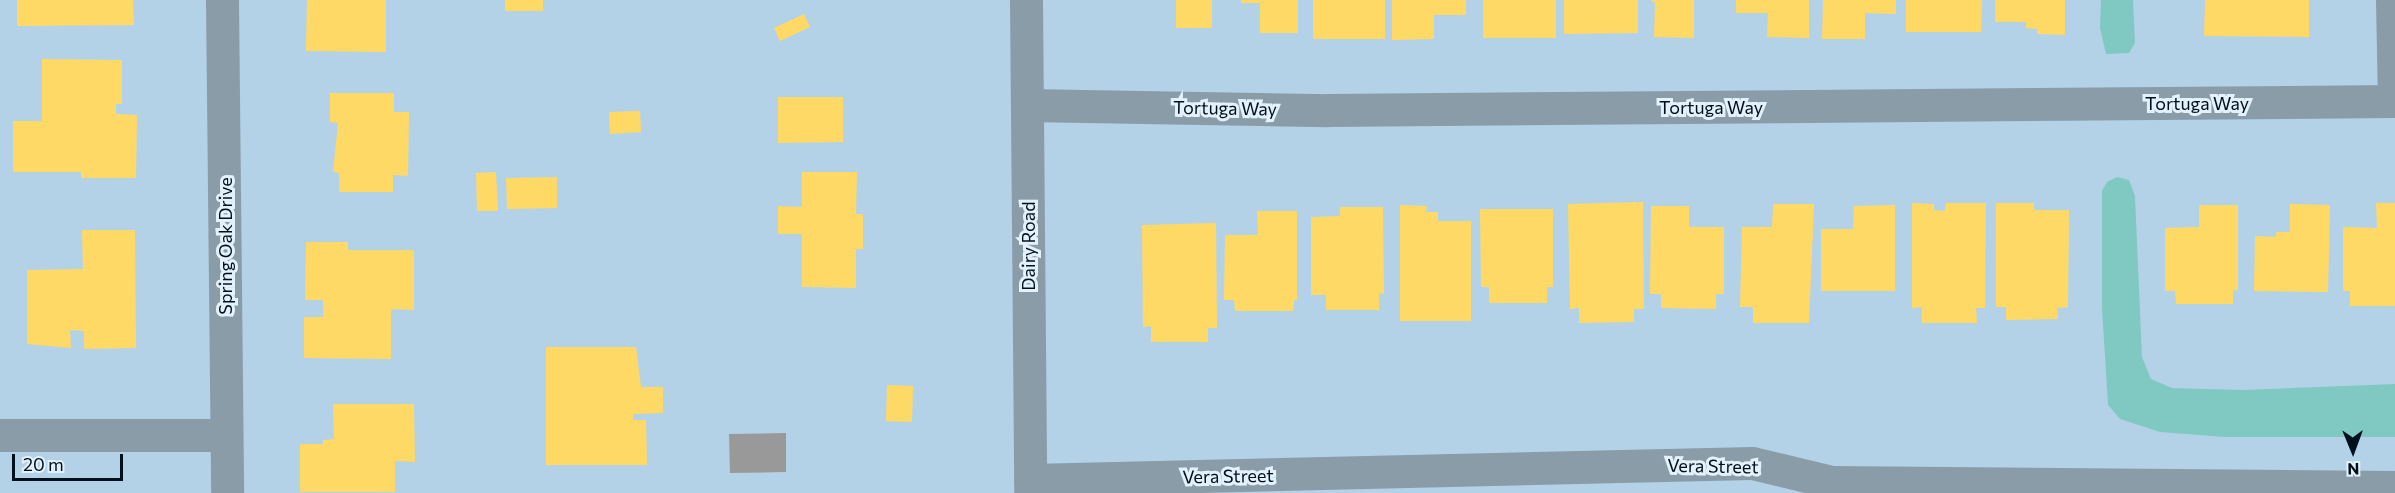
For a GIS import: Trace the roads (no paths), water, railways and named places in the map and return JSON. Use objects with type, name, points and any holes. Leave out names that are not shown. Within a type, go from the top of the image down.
[{"type":"street","name":"Spring Oak Drive","points":[[222,0],[227,493]]},
{"type":"street","name":"Dairy Road","points":[[1026,0],[1030,487]]},
{"type":"street","points":[[2392,0],[2394,101]]},
{"type":"street","name":"Tortuga Way","points":[[1027,105],[1328,110],[2394,101]]},
{"type":"street","points":[[0,435],[226,435]]},
{"type":"street","name":"Vera Street","points":[[1030,487],[1752,464],[1835,487],[2395,487]]}]
